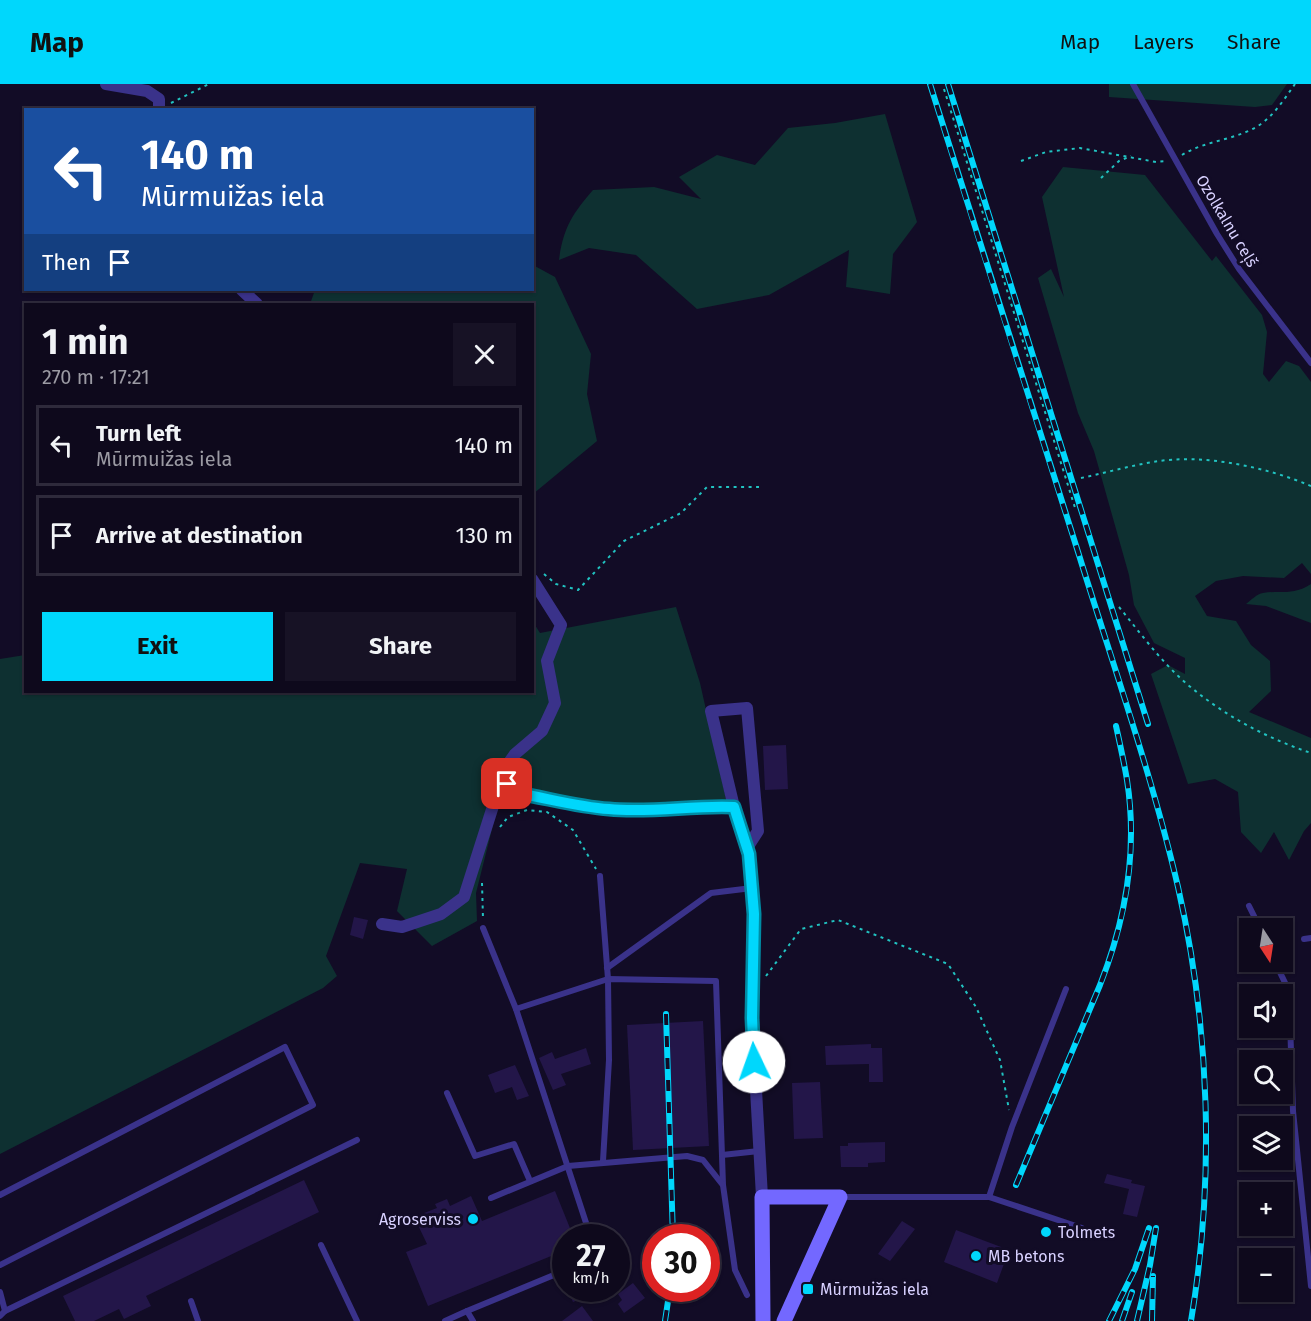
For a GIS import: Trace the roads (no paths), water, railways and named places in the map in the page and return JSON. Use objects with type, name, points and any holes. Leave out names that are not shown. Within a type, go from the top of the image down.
[{"type":"street","points":[[106,84],[147,91],[159,99],[159,108]]},
{"type":"street","points":[[243,291],[256,303]]},
{"type":"street","points":[[536,575],[561,625],[547,661],[555,703],[542,731],[515,754],[505,768],[507,784],[517,793],[609,809],[660,810],[714,806],[734,807]]},
{"type":"street","points":[[747,848],[758,831],[747,708],[711,711],[734,807],[747,848],[752,888],[754,914],[752,994],[762,1197],[763,1321]]},
{"type":"street","points":[[382,924],[402,927],[441,914],[464,897],[494,803],[507,784]]},
{"type":"street","points":[[762,1197],[840,1197],[784,1321]]},
{"type":"lane","name":"Ozolkalnu ceļš","points":[[1133,84],[1239,269],[1311,363]]},
{"type":"lane","points":[[600,876],[608,979],[609,1060],[603,1161]]},
{"type":"lane","points":[[607,969],[711,893],[752,888]]},
{"type":"lane","points":[[1249,906],[1255,918]]},
{"type":"lane","points":[[483,928],[516,1009],[587,1224]]},
{"type":"lane","points":[[1280,972],[1289,991],[1293,1111],[1311,1286]]},
{"type":"lane","points":[[516,1009],[608,979],[716,981],[723,1185],[735,1270],[747,1295]]},
{"type":"lane","points":[[989,1197],[1012,1127],[1066,989]]},
{"type":"lane","points":[[0,1195],[285,1047],[313,1105],[0,1265]]},
{"type":"lane","points":[[447,1093],[475,1156],[514,1144],[530,1181]]},
{"type":"lane","points":[[0,1292],[2,1313],[357,1140]]},
{"type":"lane","points":[[722,1155],[759,1151]]},
{"type":"lane","points":[[491,1198],[568,1166],[603,1161],[687,1156],[703,1160],[723,1185]]},
{"type":"lane","points":[[840,1197],[989,1197],[1082,1228]]},
{"type":"lane","points":[[321,1245],[357,1321]]},
{"type":"lane","points":[[445,1321],[552,1276]]},
{"type":"lane","points":[[191,1301],[198,1321]]},
{"type":"lane","points":[[467,1311],[473,1321]]},
{"type":"railway","points":[[930,84],[1132,720],[1178,887],[1197,994],[1206,1103],[1204,1213],[1191,1321]]},
{"type":"railway","points":[[948,84],[1148,724]]},
{"type":"railway","points":[[1016,1185],[1100,985],[1123,910],[1130,859],[1130,806],[1116,726]]},
{"type":"railway","points":[[666,1014],[673,1224]]},
{"type":"railway","points":[[1109,1321],[1135,1269],[1149,1228]]},
{"type":"railway","points":[[1137,1321],[1156,1228]]},
{"type":"railway","points":[[1152,1321],[1153,1276]]},
{"type":"railway","points":[[1122,1321],[1132,1292]]},
{"type":"railway","points":[[665,1321],[668,1302]]},
{"type":"place","name":"Agroserviss","points":[[473,1219]]},
{"type":"place","name":"Tolmets","points":[[1046,1232]]},
{"type":"place","name":"MB betons","points":[[976,1256]]},
{"type":"place","name":"Mūrmuižas iela","points":[[808,1289]]}]
